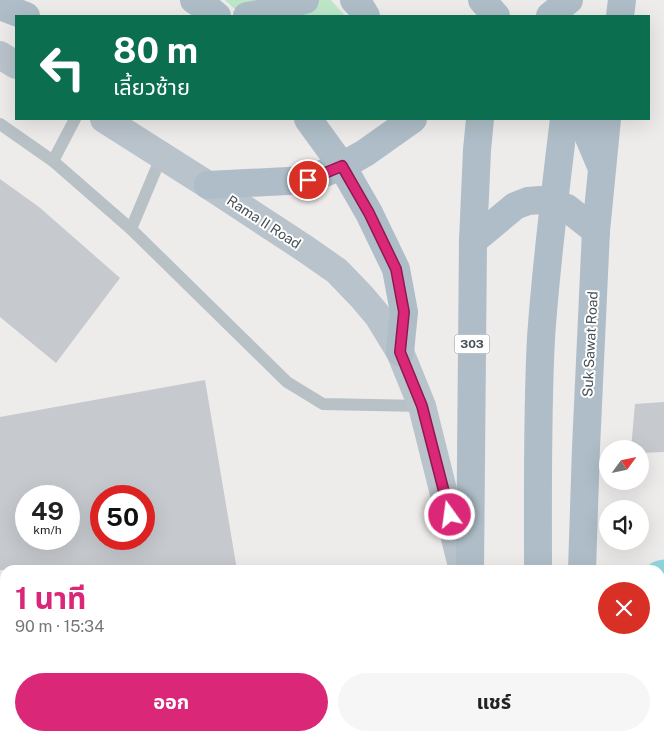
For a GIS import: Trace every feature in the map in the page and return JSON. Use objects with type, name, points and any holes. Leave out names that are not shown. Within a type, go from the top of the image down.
[{"type":"main road","points":[[194,0],[216,15]]},
{"type":"main road","points":[[252,15],[305,0]]},
{"type":"main road","points":[[354,0],[365,15]]},
{"type":"main road","points":[[551,15],[569,0]]},
{"type":"main road","points":[[577,15],[579,0]]},
{"type":"main road","points":[[620,15],[622,0]]},
{"type":"main road","points":[[0,6],[23,15]]},
{"type":"main road","points":[[0,56],[15,64]]},
{"type":"main road","name":"Rama II Road","points":[[106,120],[208,184],[337,271],[378,316],[400,352],[422,406],[462,565]]},
{"type":"main road","name":"Rama II Road","points":[[309,120],[342,166],[369,213],[396,269],[404,312],[400,352]]},
{"type":"main road","points":[[365,153],[376,120]]},
{"type":"main road","points":[[208,184],[308,180],[342,166],[365,153],[412,120]]},
{"type":"main road","name":"303","points":[[470,565],[473,240],[480,120]]},
{"type":"main road","points":[[538,565],[541,339],[548,250],[564,120]]},
{"type":"main road","points":[[577,120],[587,133],[602,167]]},
{"type":"main road","name":"Suk Sawat Road","points":[[582,565],[596,231],[607,120]]},
{"type":"main road","points":[[473,240],[515,206],[528,201],[541,200],[567,208],[596,231]]},
{"type":"lane","points":[[53,161],[74,120]]},
{"type":"lane","points":[[0,124],[53,161],[131,229],[288,382],[323,404],[422,406]]},
{"type":"lane","points":[[131,229],[162,155]]},
{"type":"green space","points":[[225,0],[331,0],[344,15],[241,15]]},
{"type":"building","points":[[0,179],[39,207],[120,278],[56,363],[0,317]]},
{"type":"building","points":[[205,380],[236,565],[0,565],[0,417]]},
{"type":"building","points":[[664,402],[664,452],[649,453],[649,440],[632,440],[635,404]]},
{"type":"route","points":[[308,180],[342,166],[369,213],[396,269],[404,312],[400,352],[422,406],[450,515]]}]
